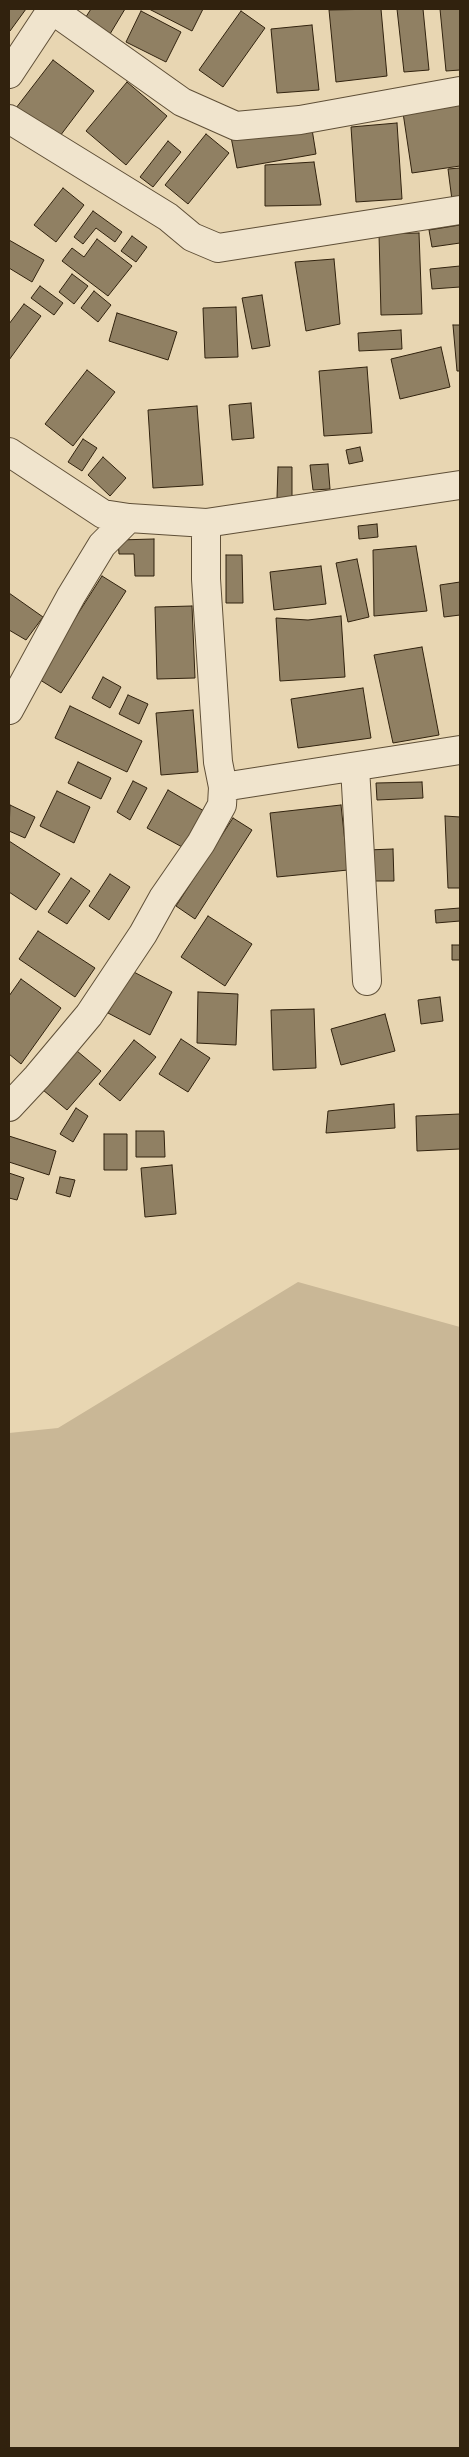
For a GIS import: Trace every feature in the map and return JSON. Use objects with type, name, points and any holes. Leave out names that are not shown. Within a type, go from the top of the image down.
[{"type":"street","points":[[9,74],[52,9],[182,102],[236,126],[300,120],[460,91]]},
{"type":"street","points":[[9,119],[135,199],[168,216],[192,236],[218,248],[460,210]]},
{"type":"street","points":[[9,452],[103,514],[130,518],[206,523],[460,485]]},
{"type":"street","points":[[9,710],[71,596],[102,545],[130,518]]},
{"type":"street","points":[[9,1106],[37,1077],[94,1007],[143,934],[163,898],[201,843],[222,805],[223,787],[218,762],[206,579],[206,523]]},
{"type":"street","points":[[223,787],[460,750]]},
{"type":"street","points":[[354,767],[367,981]]},
{"type":"shaded area","points":[[298,1282],[460,1327],[460,2448],[9,2448],[9,1433],[58,1428]]},
{"type":"building","points":[[9,9],[26,9],[10,31],[9,30]]},
{"type":"building","points":[[91,9],[125,9],[107,39],[82,23]]},
{"type":"building","points":[[149,9],[203,9],[192,31]]},
{"type":"building","points":[[381,9],[387,76],[336,82],[329,10]]},
{"type":"building","points":[[397,9],[423,9],[429,70],[404,72]]},
{"type":"building","points":[[440,9],[460,9],[460,70],[446,71]]},
{"type":"building","points":[[141,11],[181,32],[166,62],[126,42]]},
{"type":"building","points":[[241,11],[265,28],[223,87],[199,70]]},
{"type":"building","points":[[312,25],[319,90],[277,93],[271,29]]},
{"type":"building","points":[[53,60],[94,91],[57,140],[16,108]]},
{"type":"building","points":[[127,82],[167,116],[126,165],[86,131]]},
{"type":"building","points":[[460,96],[460,166],[412,173],[402,106]]},
{"type":"building","points":[[311,123],[316,154],[237,168],[231,137]]},
{"type":"building","points":[[397,123],[402,199],[356,202],[351,127]]},
{"type":"building","points":[[206,134],[229,153],[188,204],[165,185]]},
{"type":"building","points":[[168,141],[181,152],[153,187],[140,177]]},
{"type":"building","points":[[314,162],[321,205],[265,206],[265,165]]},
{"type":"building","points":[[460,168],[460,199],[452,200],[448,169]]},
{"type":"building","points":[[63,188],[84,205],[56,242],[34,225]]},
{"type":"building","points":[[93,211],[122,232],[115,242],[96,228],[83,244],[74,237]]},
{"type":"building","points":[[460,225],[460,243],[432,247],[429,230]]},
{"type":"building","points":[[419,233],[422,314],[381,315],[379,234]]},
{"type":"building","points":[[132,236],[147,247],[136,262],[121,251]]},
{"type":"building","points":[[97,239],[132,266],[108,296],[62,261],[72,248],[84,257]]},
{"type":"building","points":[[9,240],[44,260],[32,282],[9,268]]},
{"type":"building","points":[[334,259],[340,324],[306,331],[295,262]]},
{"type":"building","points":[[460,266],[460,287],[432,289],[430,269]]},
{"type":"building","points":[[72,274],[88,286],[74,304],[59,292]]},
{"type":"building","points":[[40,286],[63,303],[54,315],[31,298]]},
{"type":"building","points":[[94,291],[111,305],[98,322],[81,308]]},
{"type":"building","points":[[262,295],[270,346],[252,349],[242,298]]},
{"type":"building","points":[[24,304],[41,316],[9,360],[9,324]]},
{"type":"building","points":[[236,307],[238,357],[205,358],[203,308]]},
{"type":"building","points":[[117,313],[177,332],[168,360],[109,341]]},
{"type":"building","points":[[453,325],[460,325],[460,371],[457,371]]},
{"type":"building","points":[[401,330],[402,349],[359,351],[358,333]]},
{"type":"building","points":[[441,347],[450,387],[400,399],[391,359]]},
{"type":"building","points":[[367,367],[372,433],[324,436],[319,371]]},
{"type":"building","points":[[87,370],[115,392],[73,446],[45,424]]},
{"type":"building","points":[[251,403],[254,438],[232,440],[229,405]]},
{"type":"building","points":[[197,406],[203,485],[153,488],[148,410]]},
{"type":"building","points":[[83,439],[97,448],[82,471],[68,462]]},
{"type":"building","points":[[360,447],[363,461],[349,464],[346,450]]},
{"type":"building","points":[[103,457],[126,478],[110,496],[88,475]]},
{"type":"building","points":[[328,464],[330,489],[313,490],[310,465]]},
{"type":"building","points":[[278,467],[292,467],[292,499],[277,498]]},
{"type":"building","points":[[377,524],[378,537],[359,539],[358,526]]},
{"type":"building","points":[[154,539],[154,576],[135,576],[134,554],[119,554],[118,540]]},
{"type":"building","points":[[416,546],[427,611],[374,616],[373,550]]},
{"type":"building","points":[[226,555],[242,555],[243,603],[226,603]]},
{"type":"building","points":[[357,559],[369,617],[348,622],[336,563]]},
{"type":"building","points":[[321,566],[326,604],[274,610],[270,572]]},
{"type":"building","points":[[102,576],[126,591],[61,693],[37,678]]},
{"type":"building","points":[[460,582],[460,615],[444,617],[440,585]]},
{"type":"building","points":[[9,593],[43,617],[26,640],[9,630]]},
{"type":"building","points":[[192,606],[195,678],[157,679],[155,607]]},
{"type":"building","points":[[341,616],[345,677],[280,681],[276,618],[308,620]]},
{"type":"building","points":[[422,647],[439,735],[393,743],[374,655]]},
{"type":"building","points":[[103,677],[121,687],[110,708],[92,698]]},
{"type":"building","points":[[363,688],[371,738],[298,748],[291,699]]},
{"type":"building","points":[[128,695],[148,704],[139,724],[119,714]]},
{"type":"building","points":[[70,706],[142,741],[127,772],[55,738]]},
{"type":"building","points":[[193,710],[198,772],[161,775],[156,713]]},
{"type":"building","points":[[78,762],[111,778],[101,799],[68,783]]},
{"type":"building","points":[[133,781],[147,788],[130,820],[117,812]]},
{"type":"building","points":[[422,782],[423,798],[377,800],[376,783]]},
{"type":"building","points":[[168,790],[204,811],[184,848],[147,828]]},
{"type":"building","points":[[57,791],[90,807],[74,843],[40,826]]},
{"type":"building","points":[[10,805],[35,817],[25,838],[9,831]]},
{"type":"building","points":[[341,805],[348,870],[277,877],[270,813]]},
{"type":"building","points":[[445,816],[460,817],[460,888],[448,888]]},
{"type":"building","points":[[233,818],[252,830],[195,919],[176,906]]},
{"type":"building","points":[[9,841],[60,874],[36,910],[9,892]]},
{"type":"building","points":[[393,849],[394,881],[368,881],[367,850]]},
{"type":"building","points":[[110,874],[130,887],[109,920],[89,906]]},
{"type":"building","points":[[71,878],[90,891],[67,924],[48,912]]},
{"type":"building","points":[[460,908],[460,921],[436,923],[435,910]]},
{"type":"building","points":[[208,916],[252,944],[225,986],[181,957]]},
{"type":"building","points":[[38,931],[95,968],[75,997],[19,959]]},
{"type":"building","points":[[452,945],[460,945],[460,960],[452,960]]},
{"type":"building","points":[[130,970],[172,992],[150,1035],[108,1013]]},
{"type":"building","points":[[21,979],[61,1008],[21,1064],[9,1054],[9,996]]},
{"type":"building","points":[[198,992],[238,994],[236,1045],[197,1043]]},
{"type":"building","points":[[440,997],[443,1021],[421,1024],[418,1000]]},
{"type":"building","points":[[314,1009],[316,1068],[273,1070],[271,1010]]},
{"type":"building","points":[[385,1014],[395,1051],[341,1065],[331,1029]]},
{"type":"building","points":[[181,1039],[210,1058],[188,1092],[159,1074]]},
{"type":"building","points":[[134,1040],[156,1057],[120,1101],[99,1084]]},
{"type":"building","points":[[77,1051],[101,1071],[67,1110],[43,1090]]},
{"type":"building","points":[[394,1104],[395,1128],[326,1133],[328,1111]]},
{"type":"building","points":[[76,1108],[88,1116],[73,1142],[60,1134]]},
{"type":"building","points":[[460,1114],[460,1149],[417,1151],[416,1116]]},
{"type":"building","points":[[136,1131],[164,1131],[165,1157],[136,1157]]},
{"type":"building","points":[[104,1134],[127,1134],[127,1170],[104,1170]]},
{"type":"building","points":[[9,1136],[56,1151],[49,1175],[9,1162]]},
{"type":"building","points":[[172,1165],[176,1214],[145,1217],[141,1168]]},
{"type":"building","points":[[9,1173],[24,1178],[17,1200],[9,1198]]},
{"type":"building","points":[[60,1177],[75,1180],[70,1197],[56,1193]]}]
